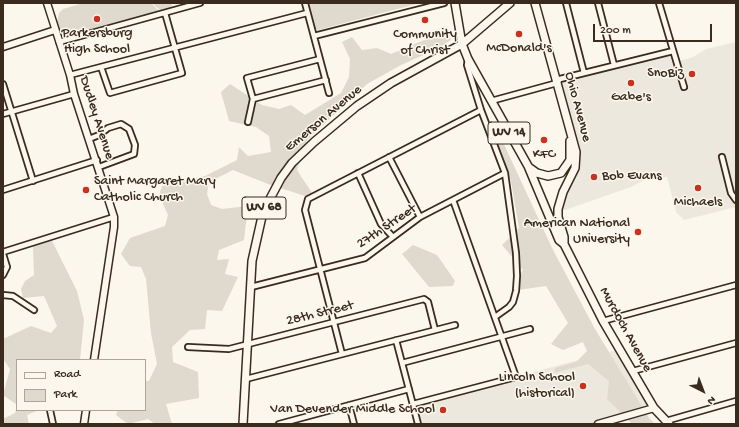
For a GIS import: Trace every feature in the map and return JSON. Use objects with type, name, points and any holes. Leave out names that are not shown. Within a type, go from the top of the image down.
[{"type":"main road","name":"Murdoch Avenue","points":[[455,3],[462,44],[468,59],[528,166],[559,240],[564,244],[603,321],[654,408],[667,423]]},
{"type":"main road","name":"WV 68","points":[[462,44],[510,3]]},
{"type":"main road","name":"Ohio Avenue","points":[[535,3],[546,36],[554,84],[571,134],[576,160],[571,177],[560,198],[558,217]]},
{"type":"main road","name":"Emerson Avenue","points":[[243,424],[252,261],[263,212],[281,178],[292,163],[336,123],[375,93],[462,44]]},
{"type":"main road","points":[[528,166],[537,173],[548,176],[561,173],[566,169],[570,160],[571,134]]},
{"type":"main road","points":[[544,202],[558,209]]},
{"type":"main road","name":"Murdoch Avenue","points":[[558,217],[564,237],[564,244]]},
{"type":"street","name":"Dudley Avenue","points":[[47,3],[70,75],[74,94],[97,160],[114,217],[114,226],[94,359]]},
{"type":"street","points":[[59,42],[200,3]]},
{"type":"street","points":[[305,3],[330,93]]},
{"type":"street","points":[[314,36],[444,3]]},
{"type":"street","points":[[566,3],[584,73]]},
{"type":"street","points":[[598,3],[614,66]]},
{"type":"street","points":[[659,3],[684,87]]},
{"type":"street","points":[[101,67],[110,93],[182,73],[165,12]]},
{"type":"street","points":[[70,75],[307,13]]},
{"type":"street","points":[[3,47],[55,30]]},
{"type":"street","points":[[492,101],[554,84],[560,79],[673,50]]},
{"type":"street","points":[[248,122],[253,99],[247,78],[320,59]]},
{"type":"street","points":[[468,59],[467,65],[480,110],[505,173],[516,254],[517,276],[516,291],[513,302],[509,307],[495,317]]},
{"type":"street","points":[[253,99],[326,80]]},
{"type":"street","points":[[3,84],[32,181]]},
{"type":"street","points":[[3,114],[74,94]]},
{"type":"street","points":[[342,354],[306,214],[306,205],[311,197],[480,110]]},
{"type":"street","points":[[89,139],[99,135],[108,128],[120,124],[129,128],[134,145],[134,154],[99,167]]},
{"type":"street","points":[[389,157],[420,217]]},
{"type":"street","points":[[722,157],[731,193],[736,200]]},
{"type":"street","points":[[3,190],[97,160]]},
{"type":"street","points":[[358,173],[381,224],[393,237]]},
{"type":"street","name":"27th Street","points":[[251,287],[365,258],[420,217],[505,173]]},
{"type":"street","points":[[413,404],[516,377],[454,200]]},
{"type":"street","points":[[3,275],[7,267],[3,253],[114,217]]},
{"type":"street","points":[[603,321],[736,285]]},
{"type":"street","points":[[3,295],[13,296],[34,310]]},
{"type":"street","name":"28th Street","points":[[188,347],[229,349],[424,299],[428,302],[435,330]]},
{"type":"street","points":[[246,379],[455,325]]},
{"type":"street","points":[[402,363],[530,329]]},
{"type":"street","points":[[396,340],[418,424]]},
{"type":"street","points":[[633,371],[736,343]]},
{"type":"street","points":[[279,424],[409,388]]},
{"type":"street","points":[[667,423],[736,402]]},
{"type":"street","points":[[349,405],[354,424]]},
{"type":"street","points":[[598,424],[654,408]]},
{"type":"street","points":[[50,411],[53,424]]},
{"type":"street","points":[[84,424],[86,411]]},
{"type":"shaded area","points":[[736,42],[736,207],[684,220],[676,212],[667,177],[656,178],[652,176],[631,187],[565,210],[558,209],[576,160],[557,83],[560,79],[673,51],[676,62],[693,57],[706,49]]},
{"type":"shaded area","points":[[620,349],[654,408],[598,424],[418,424],[413,404]]},
{"type":"green space","name":"Parkersburg High School","points":[[83,3],[151,3],[159,11],[67,36],[62,35],[57,22],[59,13],[63,9]]},
{"type":"green space","points":[[152,3],[171,3],[172,8],[161,11]]},
{"type":"green space","points":[[309,3],[420,3],[318,30],[315,28]]},
{"type":"green space","points":[[448,32],[451,40],[439,48],[401,65],[367,84],[307,140],[297,170],[312,193],[308,197],[268,184],[233,170],[209,182],[207,194],[211,205],[222,209],[248,206],[244,240],[219,250],[217,260],[229,259],[225,274],[238,277],[222,311],[207,310],[205,329],[190,330],[172,347],[173,362],[198,372],[199,398],[166,404],[172,424],[155,424],[148,419],[128,424],[116,415],[118,411],[146,411],[146,381],[149,381],[157,364],[151,333],[146,279],[141,267],[130,266],[121,254],[130,238],[165,226],[168,215],[159,195],[162,186],[205,176],[237,160],[239,147],[248,156],[271,152],[269,136],[256,127],[229,121],[221,92],[230,84],[262,105],[279,109],[291,105],[305,115],[341,93],[349,77],[350,59],[342,42],[352,37],[362,50],[377,48],[391,54],[436,35]]},
{"type":"green space","points":[[495,125],[553,250],[595,329],[649,418],[655,424],[632,424],[607,399],[609,381],[588,364],[554,373],[555,368],[576,362],[587,351],[583,342],[563,350],[551,344],[568,323],[546,286],[511,291],[523,270],[502,245],[519,228],[511,181],[491,130]]},
{"type":"green space","points":[[51,239],[77,291],[84,320],[80,359],[16,359],[16,404],[3,395],[10,369],[3,359],[3,339],[31,326],[51,333],[57,326],[44,296],[23,298],[21,289],[25,281],[34,275],[33,246]]},
{"type":"green space","points":[[413,245],[437,255],[455,281],[453,286],[429,287],[402,254]]},
{"type":"green space","points":[[16,409],[16,411],[37,411],[27,415],[29,424],[3,424],[3,419],[15,413]]},
{"type":"place","name":"Parkersburg High School","points":[[97,19]]},
{"type":"place","name":"Community of Christ","points":[[425,20]]},
{"type":"place","name":"McDonald's","points":[[519,34]]},
{"type":"place","name":"SnoBiz","points":[[692,74]]},
{"type":"place","name":"Gabe's","points":[[631,83]]},
{"type":"place","name":"KFC","points":[[544,140]]},
{"type":"place","name":"Bob Evans","points":[[594,177]]},
{"type":"place","name":"Michaels","points":[[698,188]]},
{"type":"place","name":"Saint Margaret Mary Catholic Church","points":[[86,190]]},
{"type":"place","name":"American National University","points":[[638,232]]},
{"type":"place","name":"Lincoln School (historical)","points":[[583,386]]},
{"type":"place","name":"Van Devender Middle School","points":[[443,410]]}]
